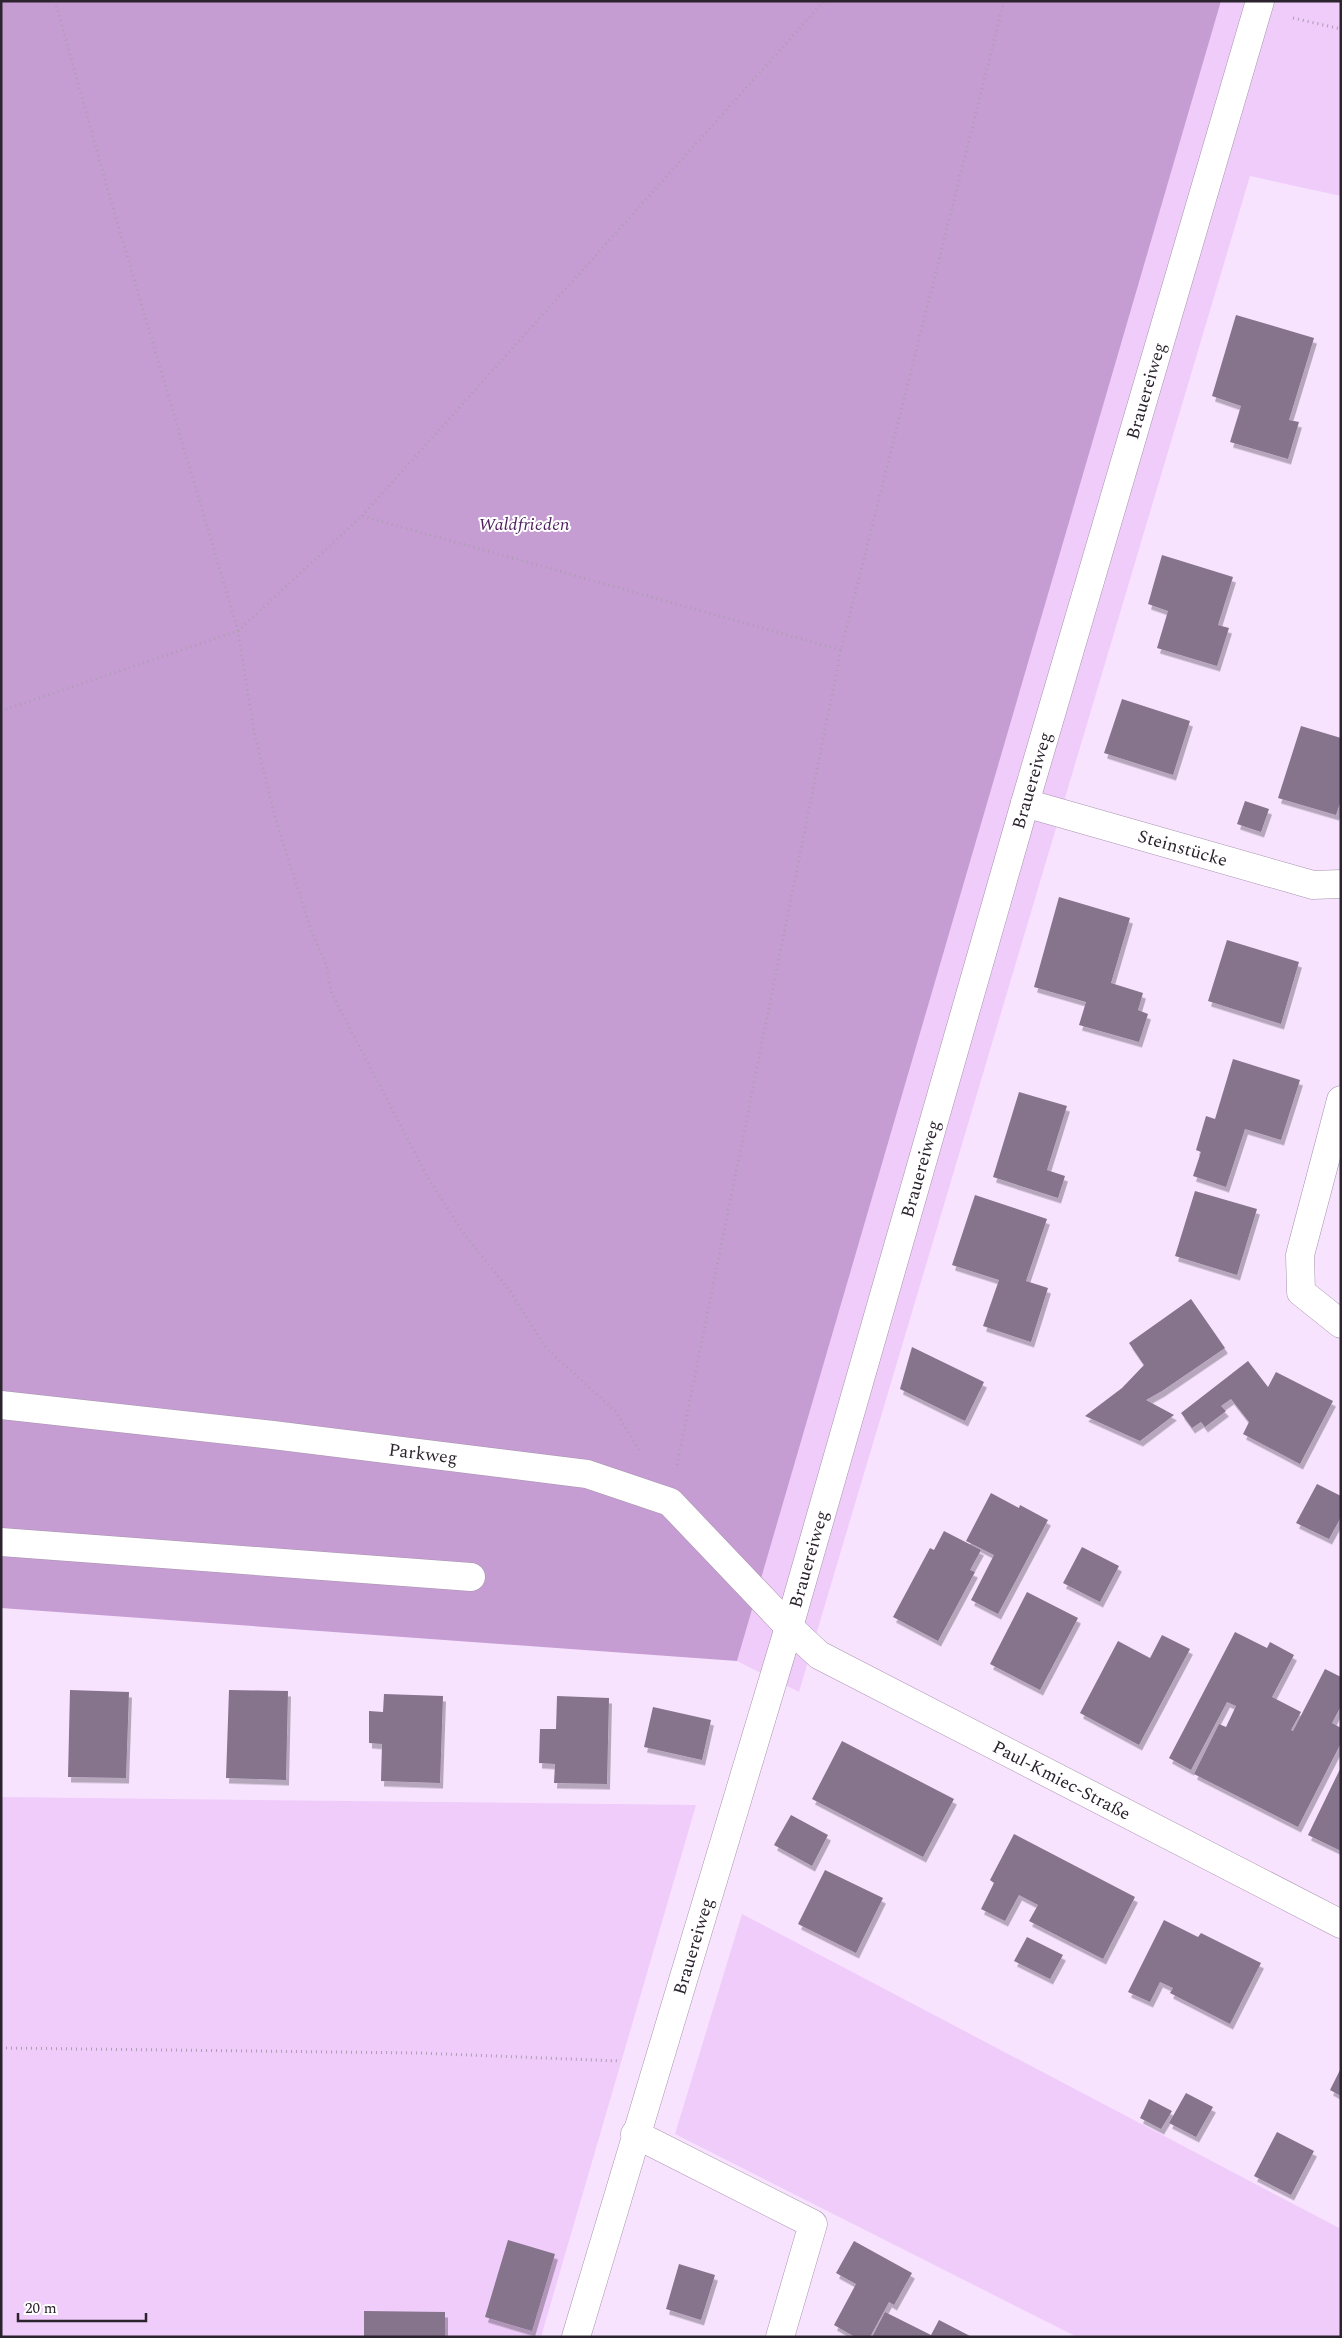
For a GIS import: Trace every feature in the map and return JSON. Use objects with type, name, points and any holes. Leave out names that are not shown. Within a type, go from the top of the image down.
[{"type":"street","name":"Brauereiweg","points":[[576,2337],[656,2064],[790,1627],[1025,803],[1258,6]]},
{"type":"street","name":"Steinstücke","points":[[1025,803],[1313,885],[1341,884]]},
{"type":"street","points":[[1341,1100],[1300,1255],[1301,1292],[1341,1324]]},
{"type":"street","name":"Parkweg","points":[[1,1405],[274,1435],[587,1474],[670,1502],[790,1627]]},
{"type":"street","points":[[1,1542],[471,1578]]},
{"type":"street","name":"Paul-Kmiec-Straße","points":[[790,1627],[819,1654],[1341,1924]]},
{"type":"street","points":[[635,2134],[813,2224],[780,2337]]},
{"type":"path","points":[[55,1],[111,201],[238,631],[254,732],[277,824],[311,930],[326,965],[332,994],[427,1176],[462,1231],[510,1291],[546,1348],[616,1412],[640,1453]]},
{"type":"path","points":[[1,711],[238,631],[362,516],[824,1]]},
{"type":"path","points":[[670,1502],[841,650],[1004,1]]},
{"type":"path","points":[[1258,6],[1341,29]]},
{"type":"path","points":[[362,516],[841,650]]},
{"type":"path","points":[[1,2048],[410,2053],[599,2059],[656,2064]]},
{"type":"shaded area","points":[[1221,1],[1341,1],[1341,196],[1250,176],[799,1692],[737,1661]]},
{"type":"shaded area","points":[[1,1797],[696,1805],[541,2337],[1,2337]]},
{"type":"shaded area","points":[[742,1914],[1341,2229],[1341,2337],[1077,2337],[675,2134]]},
{"type":"green space","name":"Waldfrieden","points":[[1,1],[1221,1],[737,1661],[1,1608]]},
{"type":"building","points":[[1236,315],[1314,338],[1289,420],[1299,422],[1288,459],[1230,442],[1241,406],[1212,396]]},
{"type":"building","points":[[1162,555],[1233,577],[1218,625],[1229,628],[1217,666],[1157,648],[1168,611],[1148,604]]},
{"type":"building","points":[[1122,699],[1190,721],[1173,775],[1104,753]]},
{"type":"building","points":[[1301,726],[1341,738],[1341,800],[1336,815],[1278,798]]},
{"type":"building","points":[[1245,801],[1269,809],[1261,832],[1237,824]]},
{"type":"building","points":[[1059,897],[1130,918],[1111,983],[1143,993],[1138,1010],[1148,1014],[1139,1042],[1079,1025],[1086,1002],[1034,987]]},
{"type":"building","points":[[1227,940],[1299,962],[1281,1024],[1208,1001]]},
{"type":"building","points":[[1233,1059],[1300,1080],[1281,1140],[1245,1129],[1226,1187],[1193,1176],[1201,1152],[1196,1150],[1206,1116],[1215,1119]]},
{"type":"building","points":[[1019,1092],[1067,1106],[1047,1170],[1065,1176],[1058,1198],[993,1177]]},
{"type":"building","points":[[1195,1191],[1257,1209],[1237,1275],[1175,1256]]},
{"type":"building","points":[[975,1195],[1047,1219],[1026,1281],[1048,1288],[1031,1342],[983,1326],[999,1280],[952,1265]]},
{"type":"building","points":[[1191,1299],[1225,1348],[1146,1400],[1174,1415],[1140,1441],[1085,1416],[1122,1388],[1144,1365],[1129,1343]]},
{"type":"building","points":[[912,1347],[984,1382],[965,1421],[900,1389]]},
{"type":"building","points":[[1248,1361],[1268,1387],[1276,1372],[1333,1401],[1300,1464],[1243,1434],[1249,1422],[1231,1399],[1221,1406],[1226,1411],[1205,1427],[1201,1422],[1192,1428],[1181,1413]]},
{"type":"building","points":[[1317,1484],[1341,1496],[1341,1517],[1329,1539],[1296,1523]]},
{"type":"building","points":[[991,1493],[1019,1508],[1020,1505],[1048,1520],[998,1614],[971,1600],[994,1555],[966,1541]]},
{"type":"building","points":[[944,1531],[981,1550],[970,1570],[975,1572],[938,1641],[893,1617],[930,1548],[934,1550]]},
{"type":"building","points":[[1082,1547],[1119,1566],[1100,1602],[1063,1583]]},
{"type":"building","points":[[1027,1592],[1078,1618],[1040,1690],[990,1664]]},
{"type":"building","points":[[1235,1632],[1267,1648],[1270,1642],[1294,1655],[1272,1697],[1301,1712],[1291,1730],[1293,1731],[1325,1669],[1341,1677],[1341,1706],[1332,1723],[1341,1728],[1341,1743],[1298,1827],[1194,1774],[1219,1724],[1226,1727],[1236,1706],[1227,1702],[1191,1770],[1169,1758]]},
{"type":"building","points":[[1162,1635],[1190,1649],[1139,1745],[1080,1713],[1118,1641],[1150,1658]]},
{"type":"building","points":[[70,1690],[129,1692],[126,1778],[68,1777]]},
{"type":"building","points":[[229,1690],[288,1691],[286,1780],[226,1778]]},
{"type":"building","points":[[384,1694],[443,1696],[440,1783],[381,1781],[382,1744],[369,1743],[369,1711],[383,1712]]},
{"type":"building","points":[[557,1696],[609,1698],[607,1784],[554,1783],[555,1764],[539,1763],[540,1729],[556,1729]]},
{"type":"building","points":[[653,1707],[711,1720],[702,1760],[644,1747]]},
{"type":"building","points":[[842,1741],[954,1799],[923,1857],[812,1799]]},
{"type":"building","points":[[1341,1767],[1341,1851],[1308,1835]]},
{"type":"building","points":[[791,1815],[828,1835],[812,1866],[774,1845]]},
{"type":"building","points":[[1014,1834],[1135,1897],[1103,1959],[1029,1921],[1038,1905],[1019,1895],[1005,1921],[981,1909],[994,1883],[990,1880]]},
{"type":"building","points":[[825,1870],[883,1898],[856,1953],[798,1924]]},
{"type":"building","points":[[1164,1920],[1198,1937],[1201,1933],[1261,1963],[1230,2024],[1170,1993],[1173,1988],[1160,1982],[1150,2002],[1128,1992]]},
{"type":"building","points":[[1027,1937],[1063,1955],[1050,1979],[1014,1961]]},
{"type":"building","points":[[1341,2068],[1341,2096],[1330,2090]]},
{"type":"building","points":[[1186,2093],[1213,2107],[1196,2137],[1169,2123]]},
{"type":"building","points":[[1149,2099],[1172,2111],[1161,2129],[1140,2118]]},
{"type":"building","points":[[1277,2132],[1314,2151],[1291,2195],[1254,2176]]},
{"type":"building","points":[[508,2240],[555,2254],[532,2331],[485,2317]]},
{"type":"building","points":[[854,2241],[912,2273],[894,2305],[889,2302],[870,2337],[855,2337],[834,2325],[856,2284],[836,2273]]},
{"type":"building","points":[[679,2264],[715,2275],[701,2320],[666,2309]]},
{"type":"building","points":[[364,2311],[445,2312],[445,2337],[364,2337]]},
{"type":"building","points":[[885,2312],[931,2335],[939,2320],[972,2337],[872,2337]]}]
